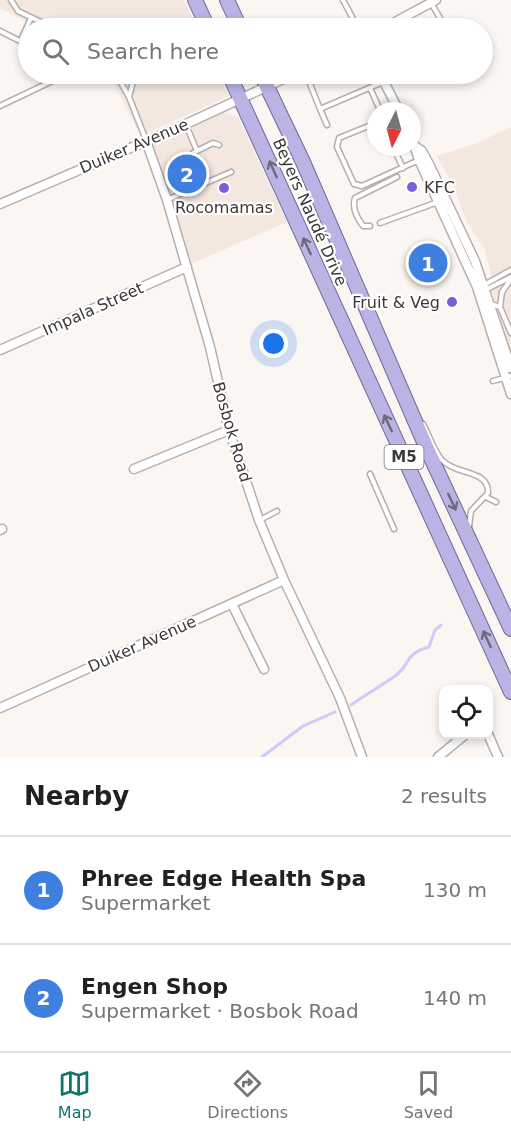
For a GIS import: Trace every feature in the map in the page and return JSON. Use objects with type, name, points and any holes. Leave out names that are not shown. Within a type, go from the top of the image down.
[{"type":"main road","points":[[195,0],[203,18]]},
{"type":"main road","points":[[227,0],[235,18]]},
{"type":"main road","name":"Beyers Naudé Drive","points":[[234,84],[511,692]]},
{"type":"main road","name":"Beyers Naudé Drive","points":[[266,84],[303,162],[411,410],[511,629]]},
{"type":"street","points":[[403,18],[434,1]]},
{"type":"street","name":"Duiker Avenue","points":[[0,204],[241,99],[259,84]]},
{"type":"street","points":[[386,84],[394,102]]},
{"type":"street","name":"Bosbok Road","points":[[146,141],[187,267],[210,347],[229,430],[259,520],[284,580],[340,698],[362,757]]},
{"type":"street","points":[[421,150],[442,201]]},
{"type":"street","points":[[418,156],[475,261],[511,394]]},
{"type":"street","name":"Impala Street","points":[[0,350],[187,267]]},
{"type":"street","points":[[482,289],[495,306],[511,368]]},
{"type":"street","points":[[134,469],[229,430]]},
{"type":"street","name":"Duiker Avenue","points":[[0,708],[284,580]]},
{"type":"street","points":[[232,603],[264,669]]},
{"type":"street","points":[[438,757],[461,739]]},
{"type":"street","points":[[490,739],[498,757]]},
{"type":"lane","points":[[11,0],[18,11],[31,18]]},
{"type":"lane","points":[[343,0],[353,18]]},
{"type":"lane","points":[[434,1],[441,18]]},
{"type":"lane","points":[[0,31],[18,38]]},
{"type":"lane","points":[[0,106],[46,84]]},
{"type":"lane","name":"Bosbok Road","points":[[122,84],[146,141]]},
{"type":"lane","points":[[129,97],[132,84]]},
{"type":"lane","points":[[309,84],[327,125]]},
{"type":"lane","points":[[320,109],[370,88],[374,84]]},
{"type":"lane","points":[[370,88],[376,102]]},
{"type":"lane","points":[[186,124],[197,151]]},
{"type":"lane","points":[[367,127],[339,138],[337,142],[337,147],[354,184],[362,186],[419,160]]},
{"type":"lane","points":[[202,185],[192,153],[213,143],[219,145]]},
{"type":"lane","points":[[397,156],[403,168]]},
{"type":"lane","points":[[167,200],[231,172]]},
{"type":"lane","points":[[370,226],[361,224],[354,209],[354,200],[357,196],[397,177]]},
{"type":"lane","points":[[380,223],[442,201]]},
{"type":"lane","points":[[482,289],[511,270]]},
{"type":"lane","points":[[482,289],[511,278]]},
{"type":"lane","points":[[511,278],[495,306],[511,333]]},
{"type":"lane","points":[[492,381],[508,377]]},
{"type":"lane","points":[[411,410],[422,422],[443,461],[459,471],[485,479],[489,491],[486,497],[473,507],[469,515],[474,549]]},
{"type":"lane","points":[[370,474],[394,529]]},
{"type":"lane","points":[[486,497],[496,502]]},
{"type":"lane","points":[[259,520],[277,511]]},
{"type":"shaded area","points":[[0,0],[184,0],[193,18],[18,18],[0,8]]},
{"type":"shaded area","points":[[114,84],[223,84],[229,96],[145,134],[139,133]]},
{"type":"shaded area","points":[[222,112],[238,117],[287,222],[189,265],[151,143]]},
{"type":"shaded area","points":[[511,127],[511,355],[492,291],[491,275],[484,248],[467,223],[454,188],[437,156],[474,144]]},
{"type":"waterway","points":[[351,705],[400,672],[415,653],[429,647],[435,630],[441,625]]},
{"type":"waterway","points":[[262,757],[303,726],[335,712]]},
{"type":"place","name":"Engen Shop","points":[[187,174]]},
{"type":"place","name":"KFC","points":[[412,187]]},
{"type":"place","name":"Rocomamas","points":[[224,188]]},
{"type":"place","name":"Phree Edge Health Spa","points":[[428,263]]},
{"type":"place","name":"Fruit & Veg","points":[[452,302]]}]
